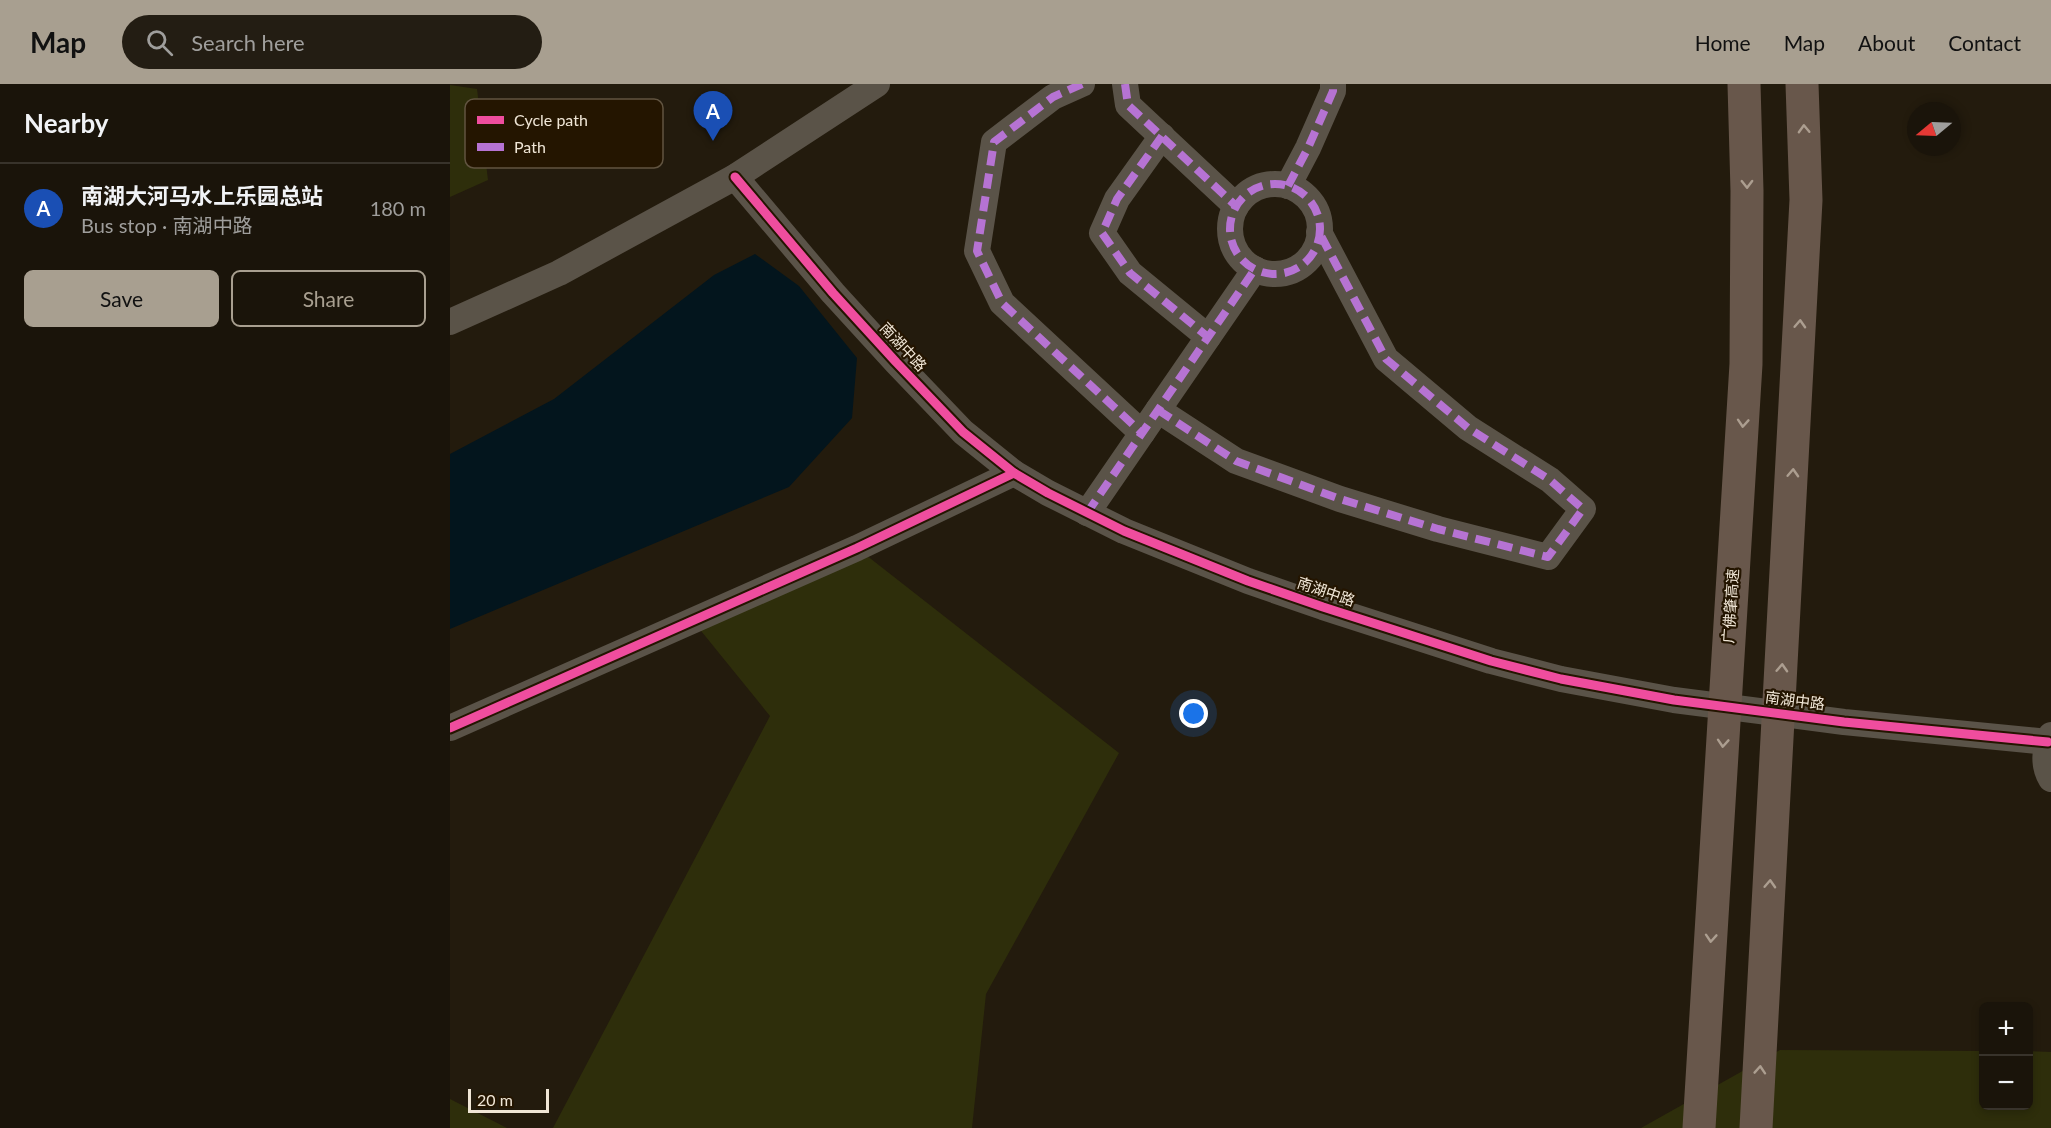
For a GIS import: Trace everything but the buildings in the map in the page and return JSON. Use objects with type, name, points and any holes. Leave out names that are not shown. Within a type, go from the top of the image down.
[{"type":"highway","name":"广佛肇高速","points":[[1699,1128],[1746,364],[1747,191],[1744,84]]},
{"type":"highway","points":[[1756,1128],[1798,382],[1806,200],[1802,84]]},
{"type":"street","points":[[450,322],[559,273],[735,177],[877,84]]},
{"type":"street","points":[[1082,84],[1053,97],[994,142],[977,251],[1002,303],[1142,433]]},
{"type":"street","points":[[1125,84],[1128,105],[1236,206]]},
{"type":"street","points":[[1288,186],[1333,91],[1333,84]]},
{"type":"street","points":[[1162,136],[1117,199],[1102,233],[1130,273],[1208,337]]},
{"type":"street","name":"南湖中路","points":[[735,177],[834,293],[963,432],[1014,473],[1087,513],[1167,549],[1248,581],[1430,642],[1561,679],[1674,700],[1844,722],[2049,739]]},
{"type":"street","points":[[1273,184],[1288,186],[1301,193],[1312,204],[1318,218],[1319,232],[1316,247],[1297,268],[1283,274],[1269,274],[1243,261],[1230,235],[1231,220],[1236,206],[1246,194],[1258,187],[1273,184]]},
{"type":"street","points":[[1158,410],[1236,461],[1340,499],[1438,529],[1548,557],[1583,509],[1550,480],[1468,428],[1386,360],[1319,232]]},
{"type":"street","points":[[1087,513],[1255,269]]},
{"type":"street","points":[[450,728],[857,548],[1014,473]]},
{"type":"street","points":[[2049,739],[2045,759],[2051,779]]},
{"type":"shaded area","points":[[450,85],[477,89],[478,99],[465,99],[465,168],[487,168],[488,180],[450,197]]},
{"type":"shaded area","points":[[857,548],[1119,753],[986,994],[972,1128],[553,1128],[770,716],[693,621]]},
{"type":"shaded area","points":[[1780,1050],[1979,1051],[1979,1110],[2033,1110],[2033,1051],[2051,1052],[2051,1128],[1641,1128]]},
{"type":"shaded area","points":[[450,1099],[507,1128],[450,1128]]},
{"type":"water","points":[[755,254],[799,286],[857,358],[852,418],[789,487],[450,629],[450,454],[554,399],[714,275]]},
{"type":"marked path","points":[[1082,84],[1053,97],[994,142],[977,251],[1002,303],[1142,433]]},
{"type":"marked path","points":[[1125,84],[1128,105],[1236,206]]},
{"type":"marked path","points":[[1288,186],[1308,148],[1333,91],[1333,84]]},
{"type":"marked path","points":[[1162,136],[1117,199],[1102,233],[1130,273],[1208,337]]},
{"type":"marked path","points":[[1275,184],[1300,192],[1312,204],[1320,229],[1312,254],[1300,266],[1275,274],[1250,266],[1238,254],[1230,229],[1238,204],[1250,192],[1275,184]]},
{"type":"marked path","points":[[1158,410],[1236,461],[1340,499],[1438,529],[1548,557],[1583,509],[1550,480],[1468,428],[1386,359],[1319,232]]},
{"type":"marked path","points":[[1087,513],[1255,269]]},
{"type":"cycle path","points":[[735,177],[833,293],[963,432],[1014,473],[1048,493],[1124,531],[1248,581],[1323,607],[1491,661],[1561,679],[1674,700],[1844,722],[2048,742]]},
{"type":"cycle path","points":[[450,728],[857,548],[1014,473]]},
{"type":"place","name":"南湖大河马水上乐园总站","points":[[713,141]]}]
